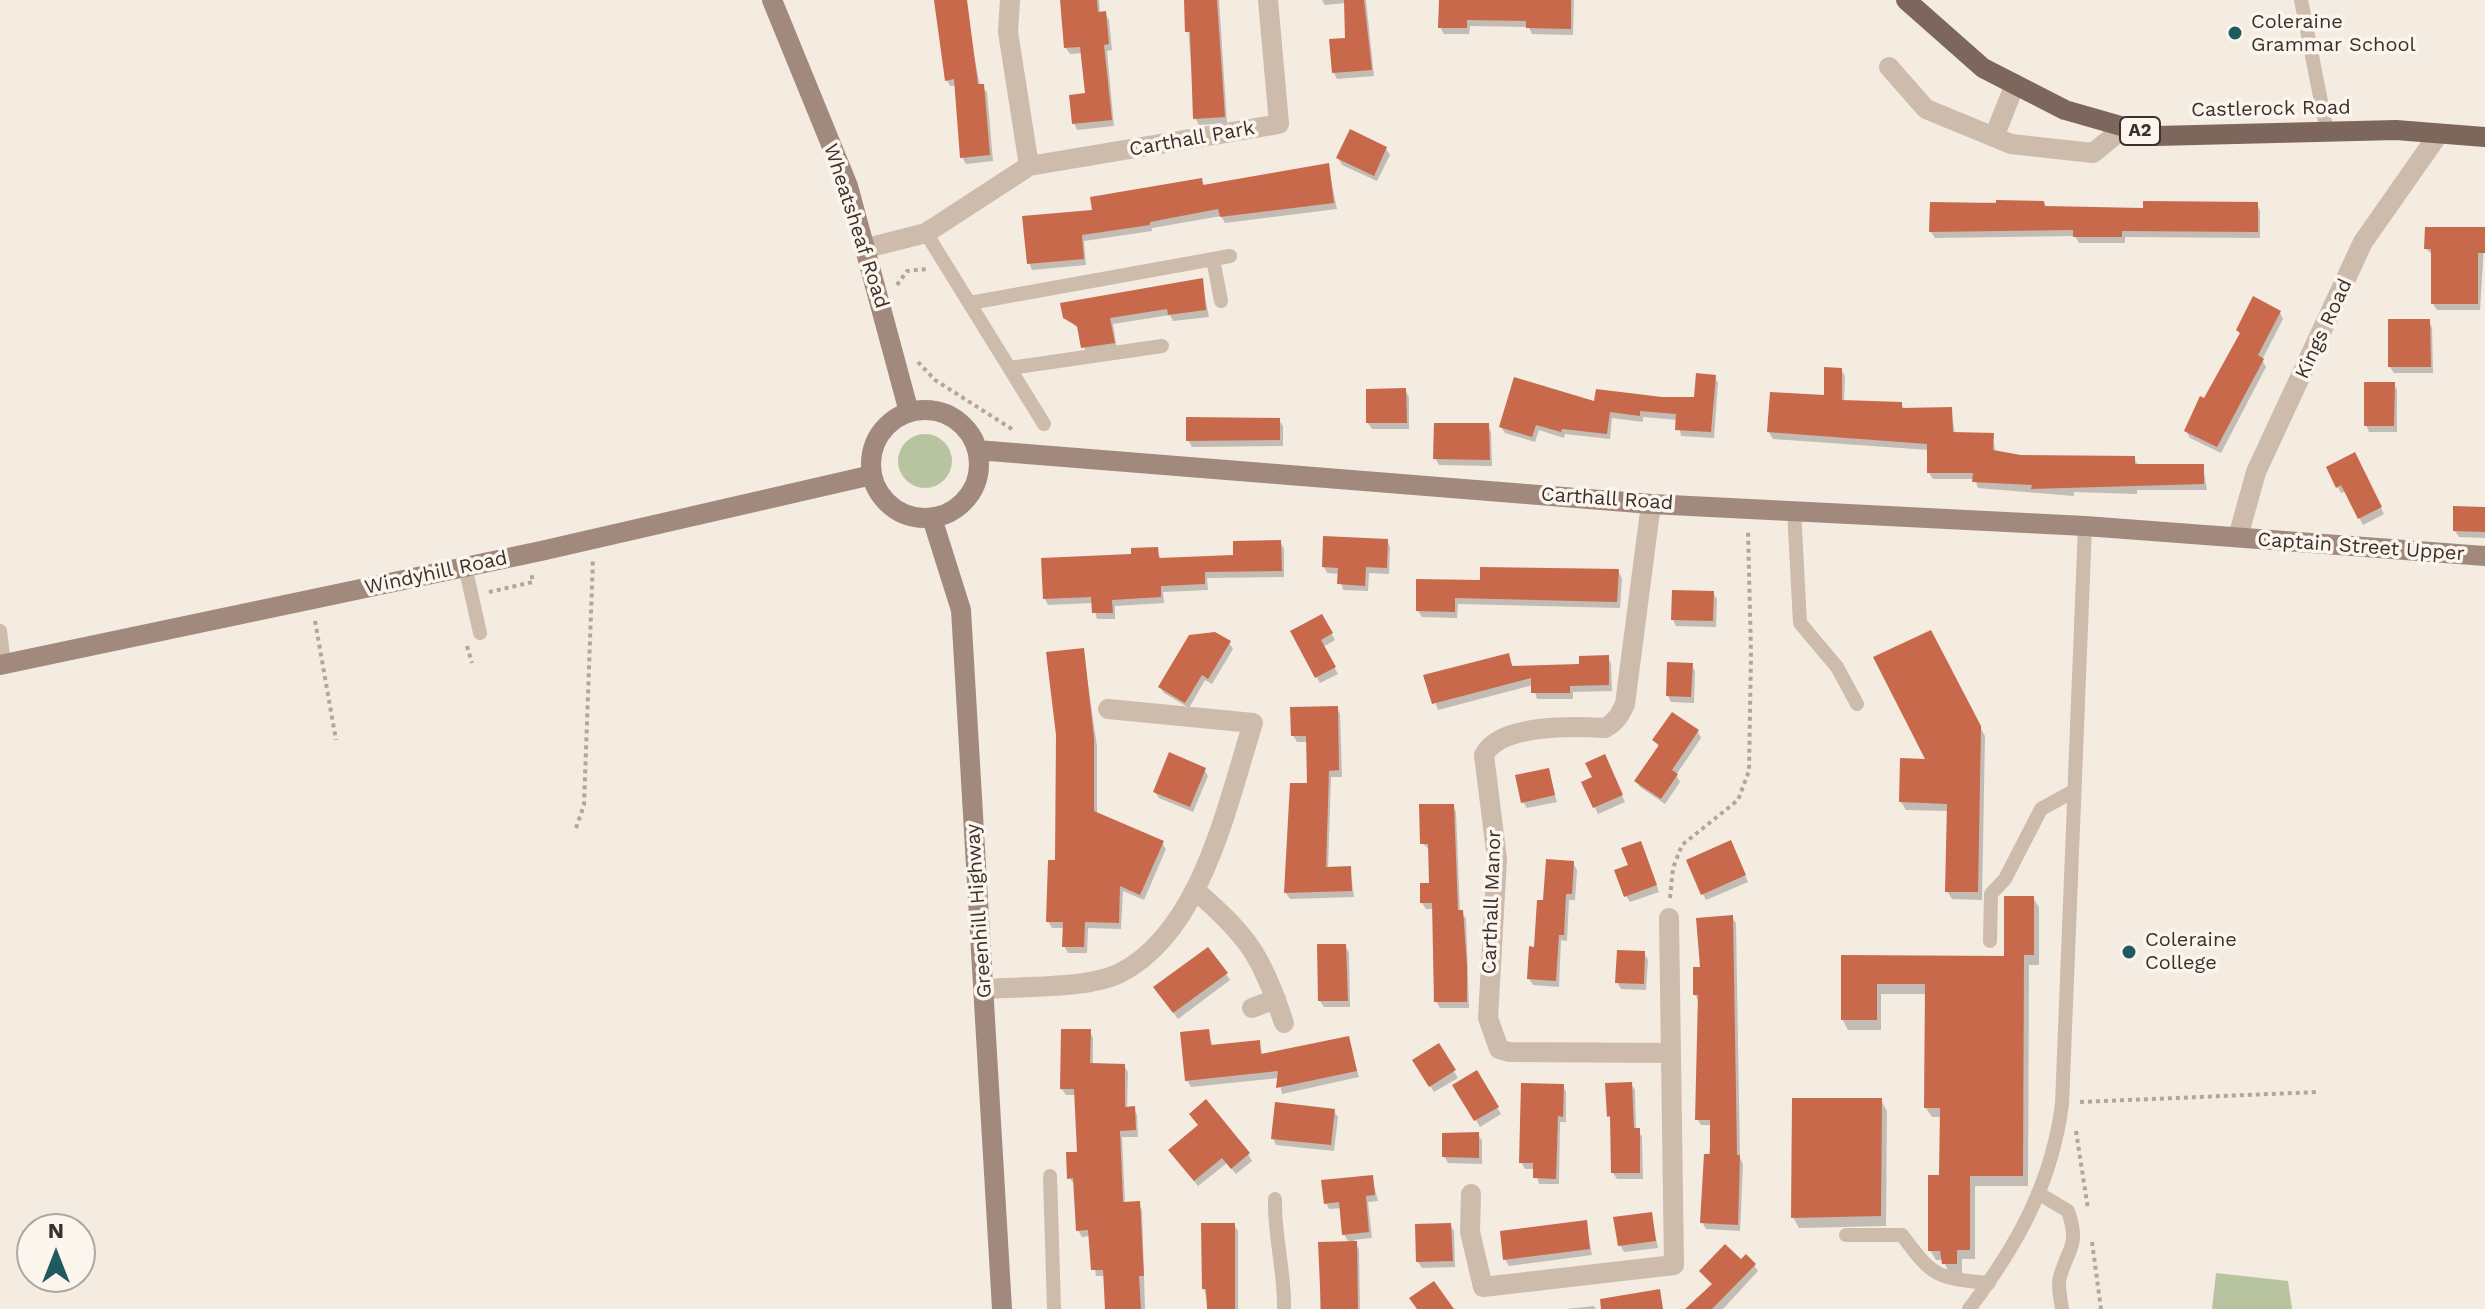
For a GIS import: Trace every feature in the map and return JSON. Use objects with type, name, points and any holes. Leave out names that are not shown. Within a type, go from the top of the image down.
[{"type":"main road","name":"Wheatsheaf Road","points":[[772,0],[848,186],[909,412]]},
{"type":"main road","name":"Castlerock Road","points":[[1906,0],[1983,68],[2065,110],[2156,136],[2396,130],[2485,137]]},
{"type":"main road","points":[[909,412],[943,413],[958,422],[977,450],[979,468],[974,486],[964,501],[950,512],[932,518],[908,515],[887,503],[872,475],[875,443],[889,424],[909,412]]},
{"type":"main road","name":"Carthall Road","points":[[977,450],[1651,504],[2238,537]]},
{"type":"main road","name":"Windyhill Road","points":[[2,664],[589,540],[872,475]]},
{"type":"main road","name":"Greenhill Highway","points":[[932,518],[961,610],[986,989],[1002,1309]]},
{"type":"main road","name":"Captain Street Upper","points":[[2238,537],[2485,556]]},
{"type":"street","points":[[1010,0],[1008,32],[1029,166]]},
{"type":"street","name":"Carthall Park","points":[[867,248],[926,233],[1029,166],[1279,124],[1268,0]]},
{"type":"street","points":[[1889,67],[1926,109],[2011,144],[2093,153],[2125,127]]},
{"type":"street","points":[[1994,137],[2015,84]]},
{"type":"street","name":"Kings Road","points":[[2238,537],[2256,472],[2363,242],[2438,135]]},
{"type":"street","name":"Carthall Manor","points":[[1651,504],[1625,704],[1620,715],[1614,724],[1605,728],[1518,732],[1500,737],[1489,744],[1484,755],[1497,859],[1488,1018],[1499,1049],[1509,1052],[1671,1053]]},
{"type":"street","points":[[986,989],[1087,980],[1118,974],[1143,957],[1170,930],[1195,890],[1253,723],[1108,709]]},
{"type":"street","points":[[1195,890],[1247,939],[1263,964],[1284,1023]]},
{"type":"street","points":[[1471,1194],[1470,1232],[1483,1287],[1674,1265],[1669,918]]},
{"type":"street","points":[[1252,1008],[1276,999]]},
{"type":"lane","points":[[2301,0],[2327,132]]},
{"type":"lane","points":[[926,233],[1044,424]]},
{"type":"lane","points":[[970,303],[1230,256]]},
{"type":"lane","points":[[1213,259],[1221,301]]},
{"type":"lane","points":[[1010,368],[1162,346]]},
{"type":"lane","points":[[1794,510],[1800,623],[1837,667],[1857,704]]},
{"type":"lane","points":[[1969,1309],[2007,1260],[2056,1148],[2062,1104],[2072,792],[2085,526]]},
{"type":"lane","points":[[465,566],[480,633]]},
{"type":"lane","points":[[0,631],[2,664]]},
{"type":"lane","points":[[1990,941],[1991,894],[2005,879],[2041,809],[2072,792]]},
{"type":"lane","points":[[1050,1176],[1054,1309]]},
{"type":"lane","points":[[2038,1193],[2068,1211],[2072,1223],[2073,1251],[2059,1279],[2062,1309]]},
{"type":"lane","points":[[1275,1199],[1274,1234],[1283,1273],[1284,1309]]},
{"type":"lane","points":[[1846,1235],[1902,1235],[1927,1268],[1948,1279],[1989,1283]]},
{"type":"path","points":[[897,296],[897,283],[907,271],[929,269],[943,281],[952,274]]},
{"type":"path","points":[[917,359],[935,380],[1024,436]]},
{"type":"path","points":[[1669,918],[1673,868],[1682,845],[1738,800],[1749,771],[1751,654],[1747,508]]},
{"type":"path","points":[[576,828],[584,805],[593,560],[589,540]]},
{"type":"path","points":[[471,596],[533,582],[531,572]]},
{"type":"path","points":[[311,599],[336,740]]},
{"type":"path","points":[[2087,1102],[2318,1092]]},
{"type":"green space","points":[[925,434],[944,442],[952,461],[944,480],[925,488],[906,480],[898,461],[906,442]]},
{"type":"green space","points":[[2216,1273],[2288,1281],[2292,1309],[2212,1309]]},
{"type":"building","points":[[934,0],[967,0],[978,84],[984,84],[990,155],[960,158],[954,79],[945,81]]},
{"type":"building","points":[[1060,0],[1097,0],[1098,12],[1106,11],[1109,44],[1104,45],[1112,120],[1072,124],[1069,95],[1085,93],[1080,47],[1064,48]]},
{"type":"building","points":[[1184,0],[1217,0],[1225,117],[1193,119],[1190,32],[1185,32]]},
{"type":"building","points":[[1344,0],[1364,0],[1372,70],[1332,73],[1329,39],[1345,38]]},
{"type":"building","points":[[1439,0],[1571,0],[1571,29],[1526,28],[1526,21],[1467,20],[1467,28],[1438,28]]},
{"type":"building","points":[[1350,129],[1387,147],[1374,176],[1336,158]]},
{"type":"building","points":[[1329,163],[1334,203],[1220,217],[1218,209],[1150,222],[1150,225],[1082,235],[1084,259],[1027,264],[1022,216],[1092,210],[1090,197],[1202,178],[1203,185]]},
{"type":"building","points":[[1996,200],[2044,201],[2045,206],[2143,208],[2143,201],[2258,202],[2258,232],[2122,231],[2122,237],[2073,237],[2073,230],[1929,232],[1930,202],[1996,203]]},
{"type":"building","points":[[2425,227],[2485,227],[2485,253],[2478,253],[2478,304],[2431,304],[2431,249],[2424,249]]},
{"type":"building","points":[[1203,278],[1206,310],[1168,315],[1167,309],[1110,318],[1115,343],[1081,348],[1077,326],[1063,318],[1060,303]]},
{"type":"building","points":[[2253,296],[2281,311],[2258,355],[2264,359],[2217,447],[2184,431],[2200,396],[2204,398],[2240,333],[2236,330]]},
{"type":"building","points":[[2388,319],[2430,319],[2431,367],[2388,367]]},
{"type":"building","points":[[1824,367],[1842,368],[1842,400],[1902,402],[1902,408],[1952,407],[1953,432],[1994,433],[1993,450],[2021,455],[2135,456],[2135,464],[2204,464],[2204,484],[2031,489],[2032,485],[1972,482],[1973,473],[1927,473],[1927,444],[1767,432],[1770,392],[1824,395]]},
{"type":"building","points":[[1696,373],[1716,375],[1711,432],[1675,430],[1676,414],[1640,411],[1640,416],[1610,412],[1607,434],[1562,429],[1561,432],[1536,425],[1532,437],[1499,427],[1514,377],[1594,401],[1596,389],[1662,397],[1694,397]]},
{"type":"building","points":[[2364,382],[2395,382],[2394,426],[2364,426]]},
{"type":"building","points":[[1406,388],[1407,423],[1366,423],[1366,389]]},
{"type":"building","points":[[1186,417],[1280,418],[1280,440],[1186,441]]},
{"type":"building","points":[[1434,423],[1489,423],[1490,460],[1433,459]]},
{"type":"building","points":[[2355,452],[2382,507],[2358,519],[2341,485],[2336,488],[2326,467]]},
{"type":"building","points":[[2453,506],[2485,507],[2485,532],[2453,531]]},
{"type":"building","points":[[1323,536],[1388,539],[1387,568],[1366,567],[1365,586],[1337,584],[1338,568],[1322,567]]},
{"type":"building","points":[[1281,540],[1282,571],[1205,572],[1205,584],[1161,586],[1161,597],[1112,600],[1113,613],[1092,613],[1091,597],[1043,599],[1041,558],[1131,554],[1131,548],[1158,547],[1159,558],[1233,555],[1233,541]]},
{"type":"building","points":[[1480,567],[1619,569],[1617,602],[1455,598],[1455,612],[1416,611],[1416,579],[1480,580]]},
{"type":"building","points":[[1672,590],[1714,591],[1713,621],[1671,620]]},
{"type":"building","points":[[1322,614],[1333,633],[1321,640],[1336,667],[1315,678],[1290,631]]},
{"type":"building","points":[[1931,630],[1981,726],[1978,892],[1945,892],[1947,804],[1899,802],[1900,758],[1925,759],[1873,657]]},
{"type":"building","points":[[1215,632],[1231,641],[1208,679],[1202,675],[1185,703],[1158,687],[1189,635]]},
{"type":"building","points":[[1084,648],[1094,738],[1094,811],[1164,841],[1140,895],[1120,886],[1119,923],[1085,922],[1084,947],[1062,947],[1063,922],[1046,922],[1048,860],[1055,860],[1056,735],[1046,652]]},
{"type":"building","points":[[1509,653],[1512,666],[1579,664],[1579,656],[1609,655],[1609,685],[1570,686],[1570,693],[1531,693],[1531,678],[1432,704],[1423,675]]},
{"type":"building","points":[[1667,662],[1693,663],[1691,697],[1666,696]]},
{"type":"building","points":[[1338,706],[1339,770],[1329,771],[1326,867],[1351,866],[1352,891],[1284,893],[1290,783],[1307,783],[1306,736],[1291,736],[1290,707]]},
{"type":"building","points":[[1672,712],[1699,730],[1672,770],[1678,774],[1661,799],[1634,781],[1659,745],[1652,740]]},
{"type":"building","points":[[1169,752],[1206,768],[1190,807],[1153,792]]},
{"type":"building","points":[[1605,754],[1623,795],[1593,808],[1581,782],[1592,777],[1585,763]]},
{"type":"building","points":[[1549,768],[1555,795],[1521,803],[1515,775]]},
{"type":"building","points":[[1419,804],[1454,804],[1458,910],[1463,910],[1467,1002],[1434,1002],[1432,903],[1420,903],[1420,883],[1429,883],[1428,844],[1420,844]]},
{"type":"building","points":[[1731,840],[1746,875],[1701,895],[1686,860]]},
{"type":"building","points":[[1641,841],[1657,885],[1624,897],[1614,870],[1628,865],[1621,848]]},
{"type":"building","points":[[1546,859],[1574,861],[1572,894],[1566,894],[1564,935],[1559,935],[1556,981],[1527,979],[1529,946],[1534,947],[1537,900],[1543,900]]},
{"type":"building","points":[[2004,896],[2034,896],[2034,955],[2024,955],[2023,1176],[1970,1176],[1970,1250],[1957,1250],[1957,1264],[1942,1264],[1940,1251],[1928,1251],[1928,1175],[1939,1175],[1940,1108],[1924,1108],[1925,984],[1877,984],[1877,1020],[1841,1020],[1841,955],[2004,956]]},
{"type":"building","points":[[1733,915],[1737,1155],[1740,1155],[1738,1225],[1700,1223],[1704,1154],[1710,1154],[1710,1120],[1695,1120],[1698,995],[1693,995],[1693,967],[1700,967],[1696,918]]},
{"type":"building","points":[[1317,944],[1346,944],[1348,1001],[1318,1001]]},
{"type":"building","points":[[1208,947],[1228,973],[1173,1013],[1153,987]]},
{"type":"building","points":[[1617,950],[1645,951],[1644,984],[1615,983]]},
{"type":"building","points":[[1061,1029],[1091,1029],[1090,1063],[1125,1064],[1125,1107],[1135,1106],[1136,1130],[1120,1131],[1123,1202],[1140,1201],[1144,1276],[1139,1276],[1141,1309],[1105,1309],[1103,1270],[1091,1270],[1088,1230],[1076,1231],[1073,1178],[1067,1179],[1066,1152],[1077,1152],[1074,1089],[1060,1089]]},
{"type":"building","points":[[1209,1029],[1211,1045],[1260,1040],[1261,1054],[1349,1036],[1357,1071],[1276,1088],[1278,1071],[1185,1081],[1180,1032]]},
{"type":"building","points":[[1439,1043],[1456,1070],[1429,1087],[1412,1060]]},
{"type":"building","points":[[1477,1070],[1499,1107],[1474,1121],[1452,1085]]},
{"type":"building","points":[[1632,1082],[1634,1128],[1640,1128],[1640,1173],[1611,1173],[1610,1116],[1607,1117],[1605,1083]]},
{"type":"building","points":[[1521,1083],[1564,1084],[1563,1117],[1558,1116],[1556,1179],[1533,1178],[1533,1163],[1519,1163]]},
{"type":"building","points":[[1792,1098],[1882,1098],[1881,1216],[1791,1218]]},
{"type":"building","points":[[1206,1099],[1250,1153],[1231,1169],[1222,1158],[1194,1181],[1168,1150],[1198,1125],[1189,1114]]},
{"type":"building","points":[[1275,1102],[1335,1109],[1331,1145],[1271,1139]]},
{"type":"building","points":[[1479,1132],[1479,1158],[1442,1157],[1442,1133]]},
{"type":"building","points":[[1373,1175],[1375,1195],[1366,1196],[1369,1232],[1342,1235],[1339,1202],[1324,1204],[1321,1180]]},
{"type":"building","points":[[1652,1212],[1656,1241],[1618,1246],[1613,1217]]},
{"type":"building","points":[[1587,1220],[1590,1249],[1503,1260],[1500,1231]]},
{"type":"building","points":[[1201,1223],[1235,1223],[1235,1309],[1207,1309],[1206,1289],[1202,1289]]},
{"type":"building","points":[[1451,1223],[1453,1261],[1416,1262],[1415,1224]]},
{"type":"building","points":[[1357,1241],[1358,1309],[1321,1309],[1318,1242]]},
{"type":"building","points":[[1725,1244],[1741,1259],[1746,1254],[1756,1264],[1712,1309],[1685,1309],[1712,1284],[1699,1271]]},
{"type":"building","points":[[1434,1281],[1454,1309],[1417,1309],[1409,1298]]},
{"type":"building","points":[[1660,1289],[1663,1309],[1601,1309],[1600,1299]]},
{"type":"place","name":"Coleraine Grammar School","points":[[2235,33]]},
{"type":"place","name":"Coleraine College","points":[[2129,952]]}]
